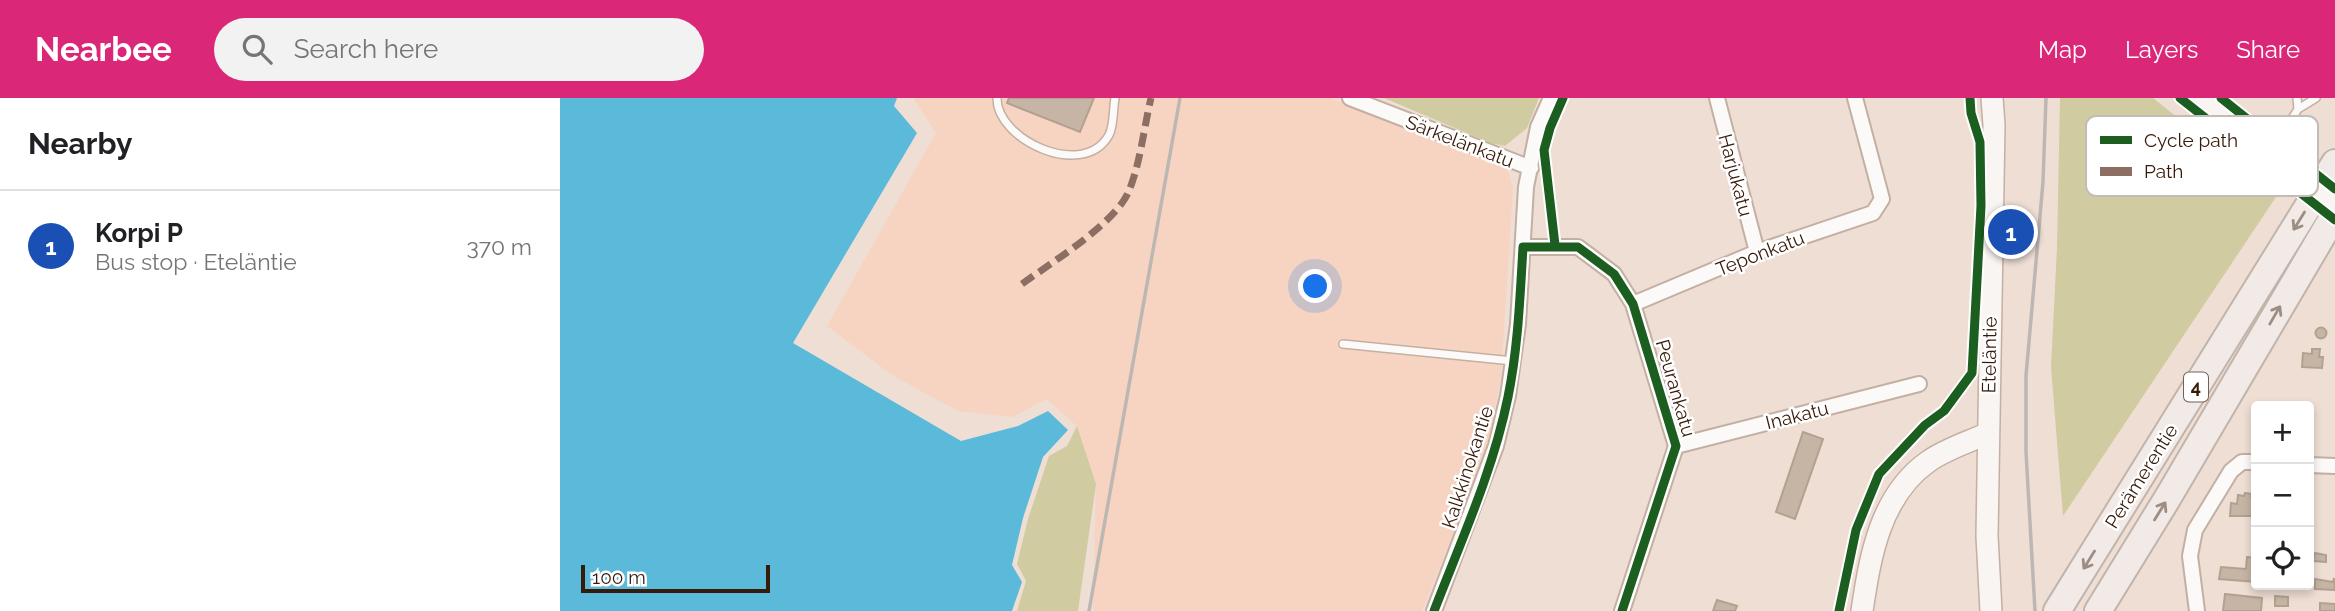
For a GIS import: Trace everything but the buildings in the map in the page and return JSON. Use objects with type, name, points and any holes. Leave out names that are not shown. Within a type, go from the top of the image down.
[{"type":"highway","name":"Perämerentie","points":[[2318,190],[2335,163]]},
{"type":"highway","name":"Perämerentie","points":[[2057,611],[2315,196]]},
{"type":"highway","name":"Perämerentie","points":[[2098,611],[2335,214]]},
{"type":"main road","name":"Eteläntie","points":[[1991,611],[1987,536],[1994,125],[1992,98]]},
{"type":"main road","points":[[2197,98],[2220,116]]},
{"type":"main road","points":[[2318,193],[2335,206]]},
{"type":"main road","points":[[1862,611],[1870,557],[1894,496],[1928,461],[1988,433]]},
{"type":"street","name":"Särkelänkatu","points":[[1350,98],[1531,168]]},
{"type":"street","name":"Kalkkinokantie","points":[[1434,611],[1496,446],[1508,396],[1514,361],[1526,187],[1538,127],[1550,98]]},
{"type":"street","name":"Harjukatu","points":[[1717,98],[1756,252]]},
{"type":"street","name":"Teponkatu","points":[[1633,303],[1756,252],[1873,213],[1881,199],[1855,98]]},
{"type":"street","name":"Peurankatu","points":[[1523,247],[1578,247],[1614,274],[1633,303],[1676,446],[1622,611]]},
{"type":"street","name":"Inakatu","points":[[1676,446],[1919,384]]},
{"type":"street","points":[[2197,611],[2190,556],[2195,530],[2231,471],[2242,462],[2251,462]]},
{"type":"street","points":[[2314,465],[2335,466]]},
{"type":"lane","points":[[997,98],[1001,115],[1017,133],[1050,152],[1072,157],[1096,150],[1110,134],[1115,98]]},
{"type":"lane","points":[[2297,98],[2298,109]]},
{"type":"lane","points":[[2294,116],[2298,109],[2316,98]]},
{"type":"lane","points":[[1343,344],[1514,361]]},
{"type":"shaded area","points":[[915,98],[1330,98],[1507,169],[1513,187],[1501,377],[1487,450],[1422,611],[1093,611],[1096,485],[1077,426],[1046,399],[1013,417],[958,411],[892,375],[827,326],[936,133]]},
{"type":"shaded area","points":[[1384,98],[1539,98],[1527,128],[1505,146],[1490,143]]},
{"type":"shaded area","points":[[2060,98],[2153,98],[2175,116],[2086,116],[2086,196],[2276,197],[2063,516],[2051,367]]},
{"type":"shaded area","points":[[1077,426],[1096,484],[1078,611],[1017,611],[1026,581],[1017,564],[1028,519],[1049,456],[1067,446]]},
{"type":"water","points":[[560,98],[897,98],[894,106],[917,133],[793,343],[961,441],[1018,426],[1048,411],[1068,430],[1043,457],[1023,518],[1012,565],[1022,582],[1012,611],[560,611]]},
{"type":"railway","points":[[1089,611],[1180,98]]},
{"type":"railway","points":[[2035,611],[2026,452],[2026,376],[2043,182],[2046,98]]},
{"type":"marked path","points":[[1022,284],[1096,230],[1120,205],[1128,193],[1136,171],[1151,98]]},
{"type":"cycle path","points":[[1555,245],[1544,150],[1563,98]]},
{"type":"cycle path","points":[[1839,611],[1856,530],[1879,474],[1925,425],[1944,411],[1972,373],[1981,206],[1980,142],[1971,113],[1970,98]]},
{"type":"cycle path","points":[[2180,98],[2203,116]]},
{"type":"cycle path","points":[[2221,98],[2244,116]]},
{"type":"cycle path","points":[[2318,175],[2335,189]]},
{"type":"cycle path","points":[[2305,196],[2335,220]]},
{"type":"cycle path","points":[[1434,611],[1476,506],[1502,425],[1514,360],[1523,247],[1578,247],[1614,274],[1633,304],[1676,446],[1622,611]]},
{"type":"place","name":"Korpi P","points":[[2011,232]]}]
